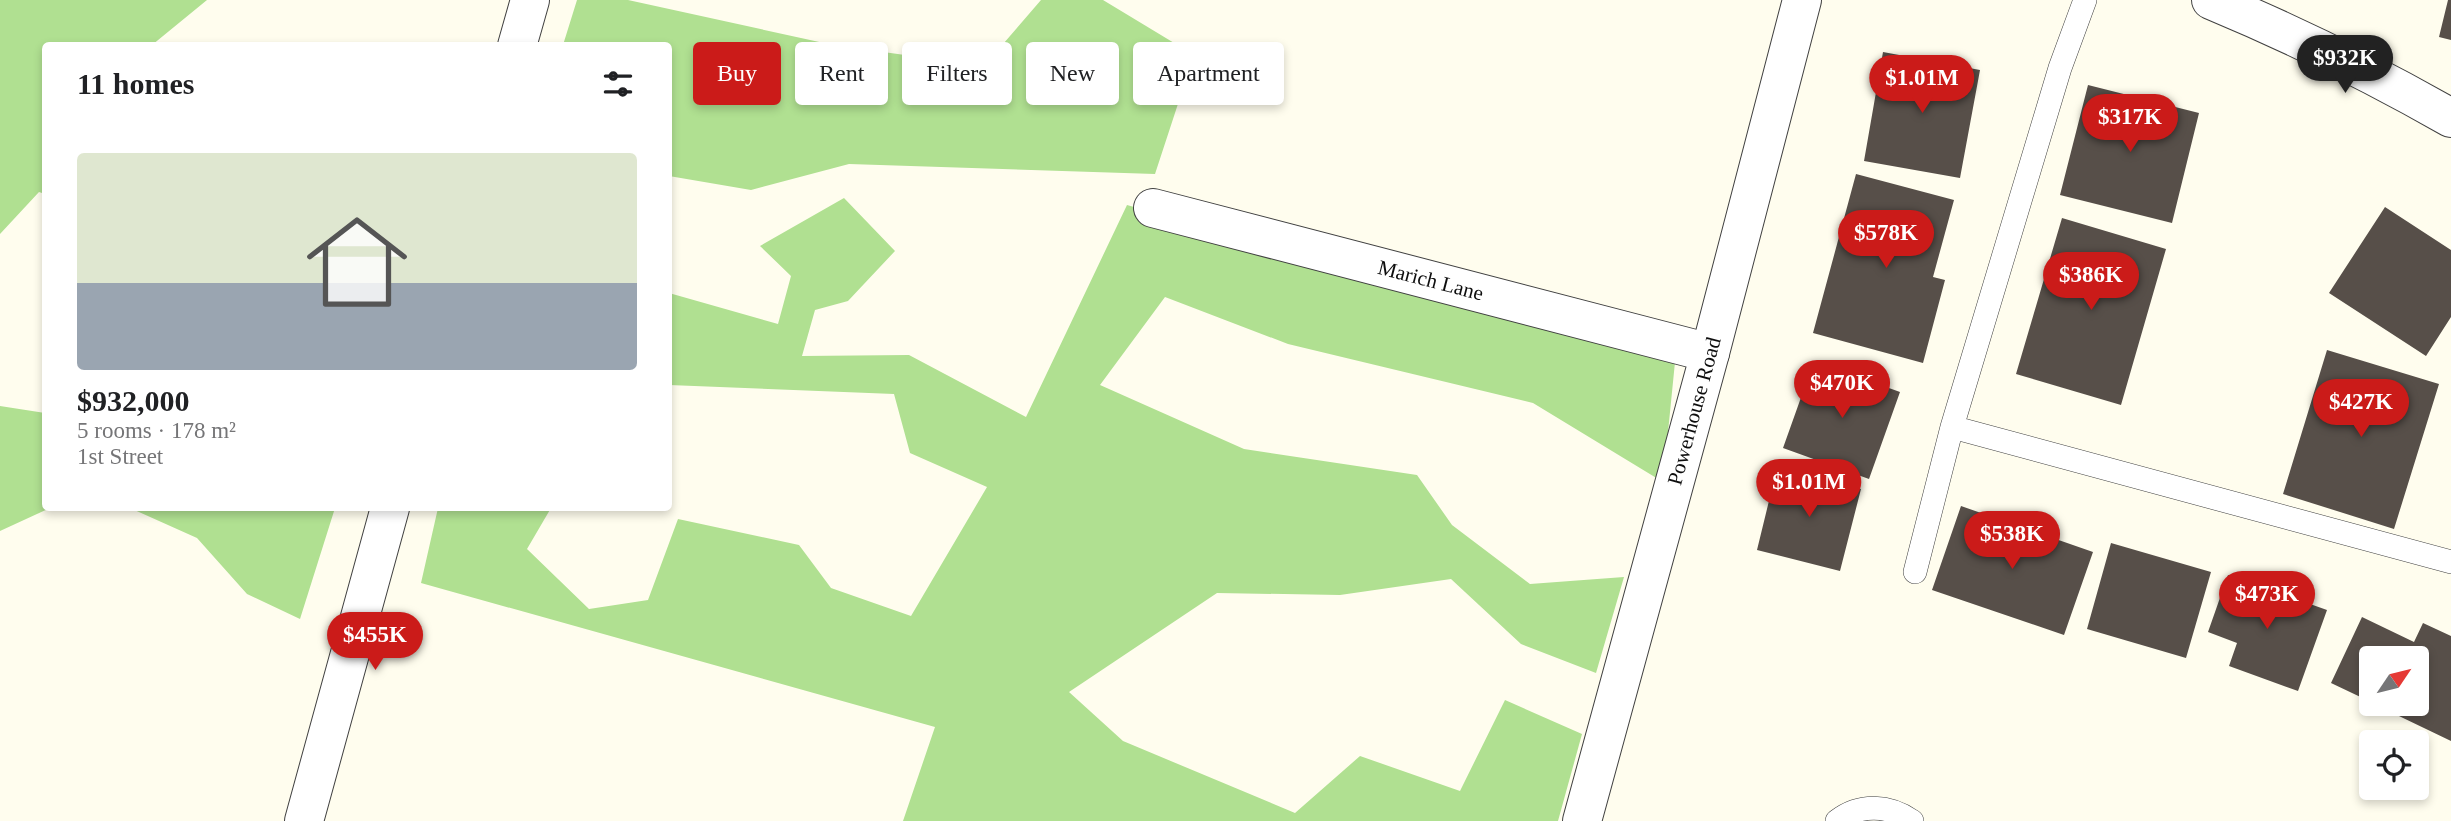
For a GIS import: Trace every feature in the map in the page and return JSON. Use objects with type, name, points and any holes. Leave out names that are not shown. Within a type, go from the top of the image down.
[{"type":"street","points":[[518,42],[530,0]]},
{"type":"street","name":"Powerhouse Road","points":[[1582,821],[1710,353],[1802,0]]},
{"type":"street","points":[[2211,0],[2288,32],[2451,118]]},
{"type":"street","name":"Marich Lane","points":[[1153,208],[1710,353]]},
{"type":"street","points":[[304,821],[389,511]]},
{"type":"lane","points":[[1915,572],[1952,427],[2060,68],[2085,0]]},
{"type":"lane","points":[[1952,427],[2451,562]]},
{"type":"lane","points":[[1837,821],[1847,813],[1873,807],[1899,812],[1912,821]]},
{"type":"green space","points":[[0,0],[207,0],[156,42],[42,42],[42,193],[39,192],[0,234]]},
{"type":"green space","points":[[577,0],[628,0],[819,42],[795,42],[795,105],[888,105],[888,53],[902,55],[902,105],[1012,105],[1012,42],[1005,42],[1041,0],[1103,0],[1172,42],[1133,42],[1133,105],[1178,105],[1155,174],[849,164],[751,190],[672,177],[672,42],[564,42]]},
{"type":"green space","points":[[844,198],[895,251],[848,301],[815,310],[802,356],[909,355],[1026,417],[1127,205],[1675,362],[1663,482],[1533,403],[1288,344],[1165,297],[1100,385],[1244,449],[1417,475],[1452,525],[1530,584],[1624,577],[1596,673],[1521,644],[1451,579],[1340,595],[1217,593],[1069,692],[1123,741],[1295,813],[1360,756],[1460,791],[1505,700],[1582,734],[1558,821],[903,821],[935,727],[421,583],[437,511],[549,511],[527,549],[589,609],[648,600],[678,519],[799,545],[831,588],[911,616],[987,487],[910,453],[894,394],[672,385],[672,294],[778,324],[791,276],[760,246]]},
{"type":"green space","points":[[0,406],[42,413],[43,511],[0,531]]},
{"type":"green space","points":[[137,511],[334,511],[300,619],[247,594],[197,538]]},
{"type":"building","points":[[2448,0],[2451,0],[2451,40],[2439,37]]},
{"type":"building","points":[[1883,52],[1980,70],[1960,178],[1864,161]]},
{"type":"building","points":[[2088,85],[2199,113],[2172,223],[2060,195]]},
{"type":"building","points":[[1856,174],[1954,200],[1933,277],[1945,280],[1923,363],[1813,333]]},
{"type":"building","points":[[2385,207],[2451,250],[2451,317],[2426,356],[2329,293]]},
{"type":"building","points":[[2062,218],[2166,249],[2121,405],[2016,374]]},
{"type":"building","points":[[2327,350],[2439,384],[2394,529],[2283,494]]},
{"type":"building","points":[[1814,361],[1900,392],[1869,479],[1783,448]]},
{"type":"building","points":[[1777,468],[1861,489],[1840,571],[1757,550]]},
{"type":"building","points":[[1961,506],[2093,552],[2064,635],[1932,590]]},
{"type":"building","points":[[2111,543],[2211,572],[2186,658],[2087,629]]},
{"type":"building","points":[[2228,575],[2327,610],[2298,691],[2229,666],[2237,643],[2208,632]]},
{"type":"building","points":[[2362,617],[2414,642],[2423,623],[2451,636],[2451,741],[2399,716],[2429,716],[2429,646],[2359,646],[2359,696],[2331,683]]}]
